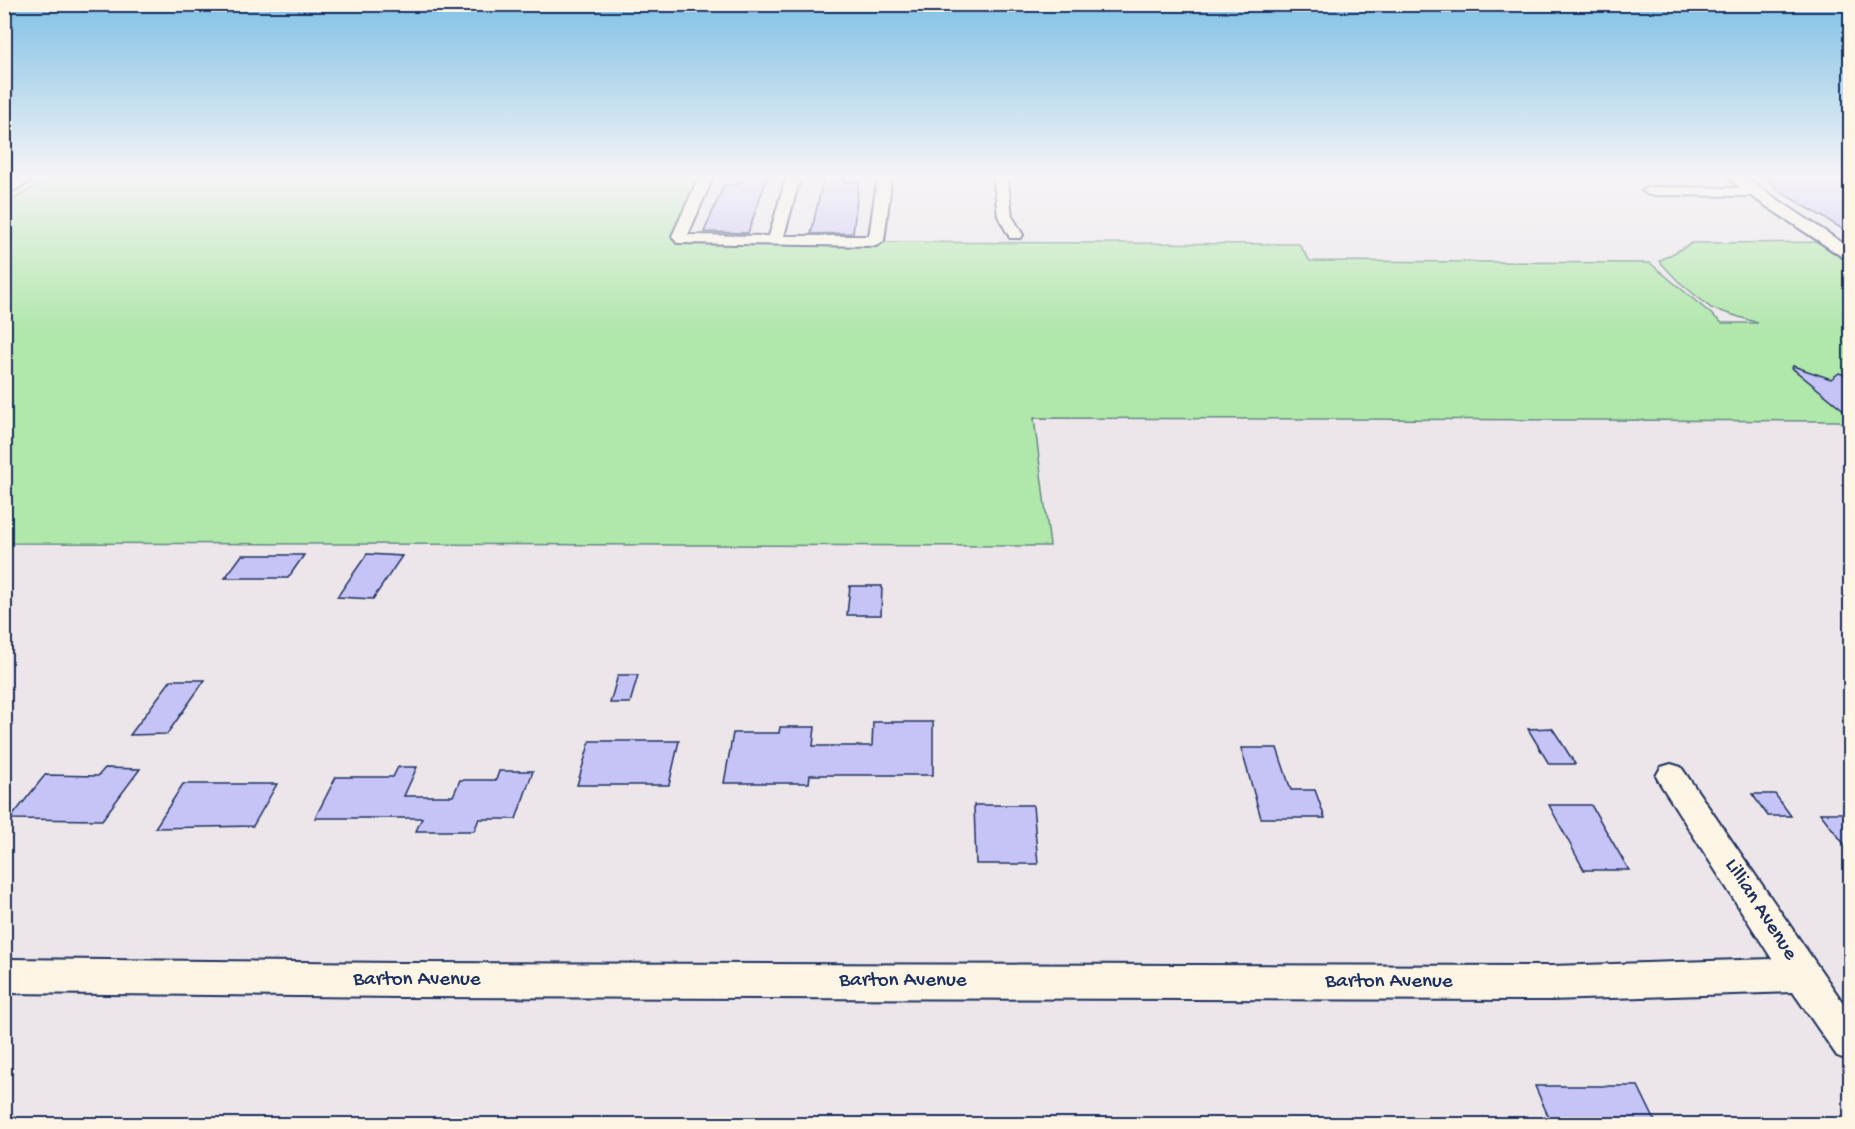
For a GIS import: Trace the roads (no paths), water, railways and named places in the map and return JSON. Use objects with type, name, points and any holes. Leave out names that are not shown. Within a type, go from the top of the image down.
[{"type":"street","points":[[683,228],[680,236],[682,240],[775,241],[876,241],[878,228]]},
{"type":"street","points":[[775,241],[779,228]]},
{"type":"street","points":[[1011,228],[1015,235]]},
{"type":"street","points":[[1809,228],[1851,255]]},
{"type":"street","name":"Lillian Avenue","points":[[1671,776],[1802,975],[1851,1043]]},
{"type":"street","name":"Barton Avenue","points":[[4,976],[401,980],[1551,983],[1802,975]]}]
